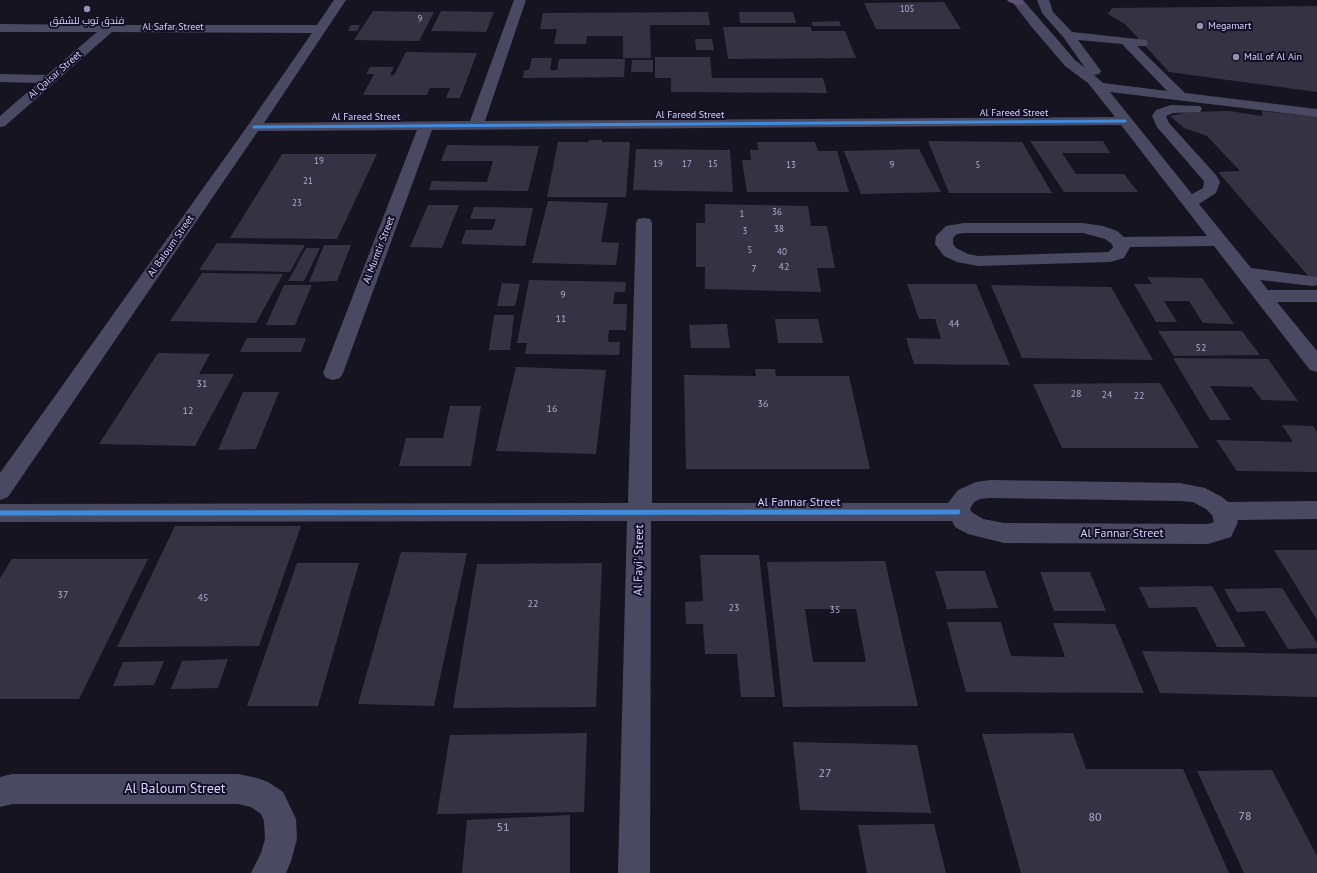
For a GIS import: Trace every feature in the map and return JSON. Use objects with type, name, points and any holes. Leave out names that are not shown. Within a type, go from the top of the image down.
[{"type":"street","name":"Al Baloum Street","points":[[0,492],[254,127],[340,0]]},
{"type":"street","points":[[476,125],[520,0]]},
{"type":"street","points":[[1043,0],[1048,13],[1093,69],[1096,84]]},
{"type":"street","points":[[1016,1],[1070,63],[1096,84],[1317,365]]},
{"type":"street","name":"Al Qaisar Street","points":[[0,123],[110,27]]},
{"type":"street","name":"Al Safar Street","points":[[0,28],[321,28]]},
{"type":"street","points":[[1068,36],[1143,43]]},
{"type":"street","points":[[1126,42],[1181,97]]},
{"type":"street","points":[[0,78],[51,79]]},
{"type":"street","points":[[1096,84],[1181,97],[1317,113]]},
{"type":"street","points":[[1189,203],[1210,190],[1212,182],[1162,124],[1159,116],[1165,110],[1179,108],[1229,112]]},
{"type":"street","name":"Al Fareed Street","points":[[254,127],[1125,121]]},
{"type":"street","name":"Al Mumtir Street","points":[[333,374],[426,126]]},
{"type":"street","name":"Al Fayi' Street","points":[[634,873],[644,223]]},
{"type":"street","points":[[1120,242],[1122,248],[1118,254],[1110,257],[994,262],[963,258],[950,252],[944,244],[945,236],[952,230],[964,228],[1083,228],[1104,232],[1120,242],[1219,241]]},
{"type":"street","points":[[1244,273],[1315,288]]},
{"type":"street","points":[[1262,296],[1315,288]]},
{"type":"street","points":[[958,512],[959,504],[966,496],[976,491],[990,489],[1180,492],[1197,494],[1214,503],[1223,511],[1317,510]]},
{"type":"street","name":"Al Fannar Street","points":[[0,513],[958,512],[964,520],[977,527],[1004,533],[1208,534],[1222,530],[1226,522],[1223,511]]},
{"type":"street","name":"Al Baloum Street","points":[[0,792],[12,789],[238,789],[257,793],[272,803],[280,819],[281,839],[275,861],[267,873]]},
{"type":"building","points":[[944,2],[961,29],[876,29],[864,3]]},
{"type":"building","name":"Mall of Al Ain","points":[[1317,6],[1317,92],[1169,72],[1126,25],[1108,14],[1112,8]]},
{"type":"building","points":[[373,11],[434,12],[419,41],[354,40]]},
{"type":"building","points":[[441,11],[494,12],[486,32],[431,31]]},
{"type":"building","points":[[708,12],[710,25],[650,25],[651,58],[623,58],[623,36],[587,36],[586,44],[554,44],[557,29],[540,29],[543,13]]},
{"type":"building","points":[[739,12],[793,12],[796,23],[740,23]]},
{"type":"building","points":[[839,21],[841,26],[813,26],[811,22]]},
{"type":"building","points":[[351,25],[360,25],[357,31],[348,31]]},
{"type":"building","points":[[723,27],[811,27],[812,31],[845,31],[856,58],[728,59]]},
{"type":"building","points":[[695,39],[712,39],[714,50],[696,50]]},
{"type":"building","points":[[406,52],[477,53],[460,98],[446,98],[450,88],[430,88],[427,95],[363,95],[374,74],[366,74],[370,67],[394,67],[390,75],[394,75]]},
{"type":"building","points":[[655,57],[710,57],[712,78],[823,78],[827,93],[671,92],[671,78],[655,78]]},
{"type":"building","points":[[532,58],[552,58],[550,70],[557,70],[559,59],[625,59],[624,77],[523,78],[524,71],[529,70]]},
{"type":"building","points":[[632,60],[653,60],[653,72],[631,72]]},
{"type":"building","points":[[1229,111],[1262,116],[1262,111],[1317,117],[1317,286],[1218,172],[1240,171],[1207,136],[1184,128],[1170,116],[1188,112]]},
{"type":"building","points":[[589,140],[602,140],[602,142],[630,142],[626,197],[547,197],[558,142],[588,142]]},
{"type":"building","points":[[928,141],[1022,142],[1052,193],[949,193]]},
{"type":"building","points":[[1030,141],[1103,141],[1110,153],[1062,153],[1076,174],[1124,174],[1138,192],[1064,192]]},
{"type":"building","points":[[757,142],[815,142],[818,151],[837,151],[849,192],[747,192],[742,160],[751,160],[750,150],[758,150]]},
{"type":"building","points":[[447,145],[539,146],[528,191],[429,190],[432,181],[487,182],[493,161],[441,161]]},
{"type":"building","points":[[636,149],[730,150],[733,192],[633,190]]},
{"type":"building","points":[[919,149],[941,192],[861,194],[844,151]]},
{"type":"building","points":[[282,154],[377,154],[337,239],[230,238]]},
{"type":"building","points":[[548,201],[608,203],[601,242],[619,243],[616,265],[532,263]]},
{"type":"building","points":[[705,204],[808,206],[811,226],[827,226],[835,268],[817,268],[821,292],[705,289],[705,267],[696,267],[696,223],[705,223]]},
{"type":"building","points":[[428,205],[459,205],[442,248],[410,247]]},
{"type":"building","points":[[474,207],[533,208],[525,246],[461,244],[466,230],[492,230],[496,219],[470,219]]},
{"type":"building","points":[[217,243],[305,245],[290,272],[199,270]]},
{"type":"building","points":[[324,245],[351,245],[337,281],[309,282]]},
{"type":"building","points":[[306,248],[320,248],[304,281],[288,281]]},
{"type":"building","points":[[202,273],[283,274],[256,323],[170,321]]},
{"type":"building","points":[[1147,277],[1202,278],[1234,324],[1203,323],[1189,301],[1164,301],[1177,322],[1156,322],[1134,284],[1152,284]]},
{"type":"building","points":[[529,280],[626,282],[625,292],[615,292],[613,304],[627,304],[626,330],[609,330],[608,342],[620,342],[619,355],[525,354],[527,343],[517,343]]},
{"type":"building","points":[[502,283],[520,284],[515,306],[497,306]]},
{"type":"building","points":[[907,284],[976,284],[1010,365],[914,364],[906,338],[941,339],[935,319],[919,319]]},
{"type":"building","points":[[284,285],[312,285],[295,325],[266,325]]},
{"type":"building","points":[[991,285],[1111,287],[1153,360],[1022,358]]},
{"type":"building","points":[[494,315],[514,315],[510,350],[489,350]]},
{"type":"building","points":[[775,319],[818,319],[823,343],[778,343]]},
{"type":"building","points":[[727,324],[730,348],[691,348],[689,325]]},
{"type":"building","points":[[1158,331],[1242,331],[1260,355],[1174,356]]},
{"type":"building","points":[[247,338],[306,338],[301,352],[240,352]]},
{"type":"building","points":[[158,353],[210,354],[199,374],[234,374],[195,446],[99,444]]},
{"type":"building","points":[[1173,358],[1268,359],[1298,401],[1262,400],[1252,387],[1210,386],[1231,420],[1210,420]]},
{"type":"building","points":[[516,367],[606,370],[596,454],[496,451]]},
{"type":"building","points":[[755,369],[775,369],[776,376],[849,376],[870,469],[686,469],[684,375],[756,376]]},
{"type":"building","points":[[1160,383],[1199,448],[1062,448],[1033,384]]},
{"type":"building","points":[[243,392],[279,392],[256,449],[218,450]]},
{"type":"building","points":[[450,406],[481,406],[471,466],[399,466],[406,438],[443,438]]},
{"type":"building","points":[[1282,425],[1313,426],[1317,432],[1317,472],[1237,471],[1216,440],[1293,442]]},
{"type":"building","points":[[175,526],[301,526],[259,646],[117,647]]},
{"type":"building","points":[[1274,550],[1317,550],[1317,620]]},
{"type":"building","points":[[401,552],[467,553],[434,706],[358,704]]},
{"type":"building","points":[[700,555],[759,555],[775,697],[741,697],[737,654],[705,654],[703,624],[686,624],[685,602],[703,601]]},
{"type":"building","points":[[12,559],[148,559],[79,699],[0,699],[0,578]]},
{"type":"building","points":[[885,561],[918,706],[783,707],[767,562]],"holes":[[[805,609],[856,609],[866,662],[813,662]]]},
{"type":"building","points":[[297,563],[359,563],[318,706],[247,706]]},
{"type":"building","points":[[602,563],[596,707],[453,708],[477,564]]},
{"type":"building","points":[[935,571],[985,571],[998,608],[947,609]]},
{"type":"building","points":[[1040,572],[1090,572],[1106,611],[1054,611]]},
{"type":"building","points":[[1212,586],[1246,647],[1217,647],[1196,607],[1149,608],[1139,587]]},
{"type":"building","points":[[1282,588],[1317,643],[1317,648],[1288,649],[1265,611],[1237,612],[1224,589]]},
{"type":"building","points":[[947,622],[1001,622],[1011,656],[1065,657],[1053,623],[1115,624],[1144,693],[966,692]]},
{"type":"building","points":[[1142,651],[1317,654],[1317,697],[1160,693]]},
{"type":"building","points":[[228,659],[218,688],[171,689],[182,661]]},
{"type":"building","points":[[164,661],[154,685],[113,686],[123,662]]},
{"type":"building","points":[[587,733],[584,812],[437,814],[450,735]]},
{"type":"building","points":[[1073,733],[1086,769],[1183,769],[1229,873],[1021,873],[982,734]]},
{"type":"building","points":[[793,742],[917,745],[931,813],[800,810]]},
{"type":"building","points":[[1272,770],[1317,856],[1317,873],[1244,873],[1197,771]]},
{"type":"building","points":[[570,815],[570,873],[462,873],[467,820]]},
{"type":"building","points":[[934,824],[946,873],[867,873],[858,825]]},
{"type":"cycle path","points":[[254,127],[1125,121]]},
{"type":"cycle path","points":[[0,513],[958,512]]},
{"type":"place","name":"فندق توب للشقق","points":[[87,9]]},
{"type":"place","name":"Megamart","points":[[1200,26]]},
{"type":"place","name":"Mall of Al Ain","points":[[1236,57]]}]
